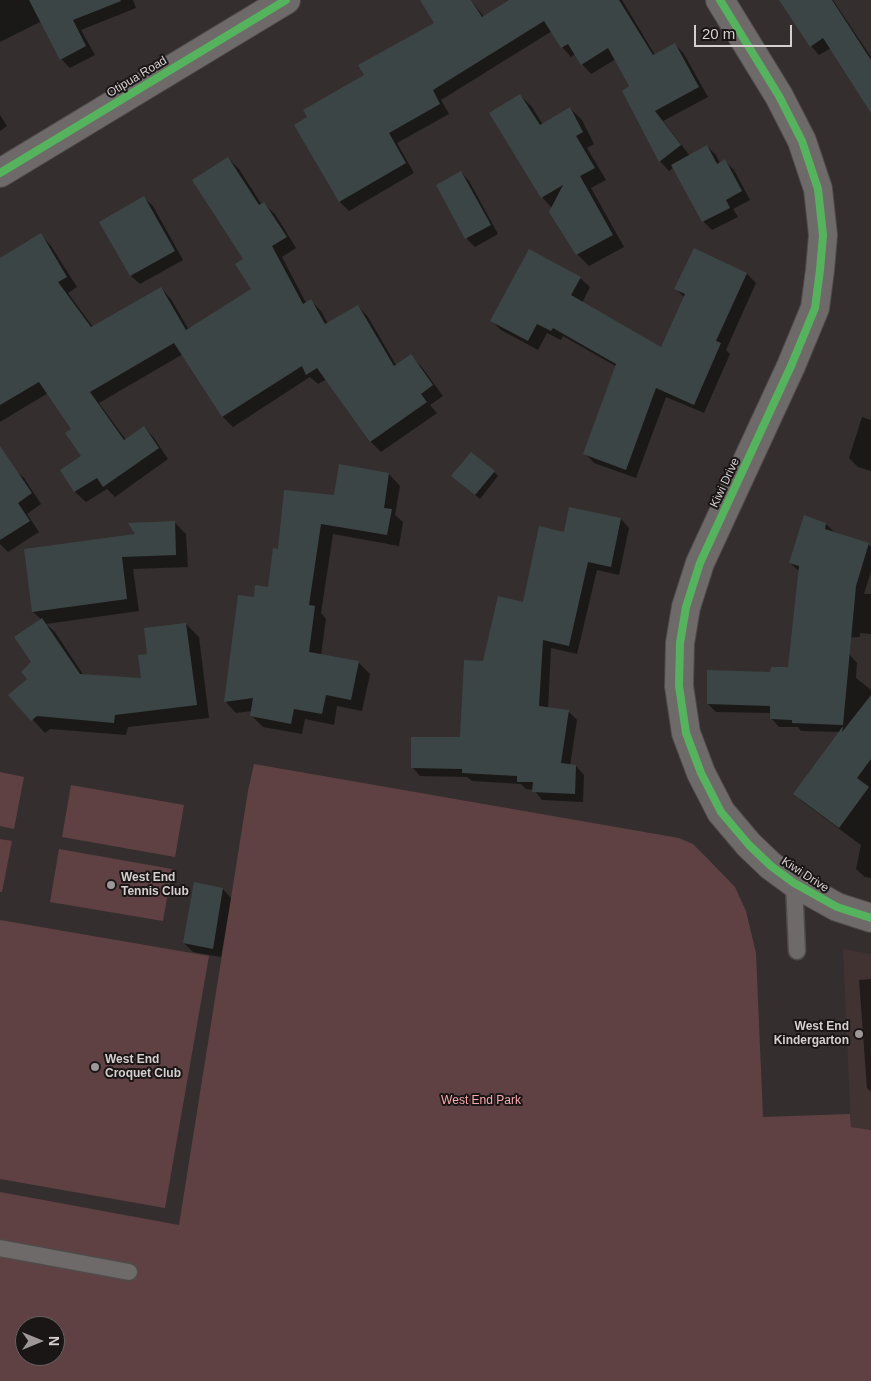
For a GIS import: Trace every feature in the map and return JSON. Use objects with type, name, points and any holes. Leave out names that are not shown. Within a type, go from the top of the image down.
[{"type":"street","name":"Otipua Road","points":[[0,173],[286,0]]},
{"type":"street","name":"Kiwi Drive","points":[[720,0],[779,96],[802,141],[818,189],[822,252],[815,308],[805,334],[697,572],[686,607],[680,643],[678,686],[686,733],[701,773],[721,812],[749,845],[771,866],[794,883],[837,907],[871,918]]},
{"type":"lane","points":[[794,883],[797,951]]},
{"type":"lane","points":[[0,1248],[129,1272]]},
{"type":"shaded area","name":"West End Kindergarton","points":[[843,949],[871,954],[871,1130],[851,1127]]},
{"type":"green space","name":"West End Park","points":[[254,764],[679,838],[693,844],[735,887],[746,911],[756,953],[763,1117],[850,1114],[851,1127],[871,1130],[871,1381],[0,1381],[0,1192],[179,1225],[248,791]]},
{"type":"green space","points":[[0,772],[24,777],[14,829],[0,826]]},
{"type":"green space","points":[[71,785],[184,805],[175,857],[62,837]]},
{"type":"green space","points":[[0,839],[12,841],[2,892],[0,892]]},
{"type":"green space","name":"West End Tennis Club","points":[[59,849],[172,869],[163,921],[50,902]]},
{"type":"green space","name":"West End Croquet Club","points":[[0,920],[209,956],[165,1208],[0,1179]]},
{"type":"building","points":[[29,0],[121,1],[73,20],[86,46],[60,60]]},
{"type":"building","points":[[420,0],[471,0],[482,17],[509,0],[619,0],[653,55],[675,43],[699,87],[655,111],[681,145],[659,162],[622,91],[629,86],[608,48],[581,65],[568,44],[561,48],[544,21],[433,90],[440,104],[389,133],[406,163],[339,202],[294,125],[307,117],[303,110],[364,75],[358,65],[434,23]]},
{"type":"building","points":[[779,0],[832,0],[871,60],[871,113],[823,38],[810,47]]},
{"type":"building","points":[[520,94],[540,125],[570,107],[583,132],[576,136],[595,168],[580,176],[613,235],[576,255],[549,212],[563,185],[541,198],[489,113]]},
{"type":"building","points":[[707,145],[717,164],[725,159],[742,191],[726,200],[730,208],[702,222],[671,165]]},
{"type":"building","points":[[228,157],[259,205],[264,202],[287,237],[272,246],[303,304],[311,299],[325,324],[358,305],[394,366],[411,354],[433,385],[421,394],[427,402],[370,442],[317,368],[306,375],[302,366],[222,417],[174,343],[90,392],[124,440],[144,426],[159,448],[103,487],[97,478],[74,492],[60,470],[81,456],[65,433],[71,429],[39,382],[0,405],[0,258],[41,233],[67,277],[58,282],[91,327],[161,287],[186,330],[251,289],[235,264],[243,259],[192,180]]},
{"type":"building","points":[[461,171],[491,225],[465,239],[436,185]]},
{"type":"building","points":[[144,196],[175,251],[130,276],[99,222]]},
{"type":"building","points":[[694,248],[747,273],[716,341],[721,343],[694,405],[656,388],[626,470],[583,454],[616,364],[553,328],[551,331],[537,324],[528,341],[490,321],[529,249],[581,277],[571,295],[661,347],[685,294],[674,289]]},
{"type":"building","points":[[0,446],[32,493],[18,503],[30,521],[0,540]]},
{"type":"building","points":[[471,452],[495,471],[475,495],[451,476]]},
{"type":"building","points":[[339,464],[389,473],[384,508],[392,509],[387,535],[321,524],[309,605],[315,606],[309,652],[359,661],[351,700],[326,695],[322,714],[294,709],[291,724],[250,716],[253,698],[224,702],[238,595],[254,597],[255,585],[268,587],[273,548],[278,549],[284,490],[334,495]]},
{"type":"building","points":[[569,507],[621,518],[611,567],[588,562],[569,646],[543,640],[539,706],[569,710],[561,763],[576,765],[575,794],[532,792],[533,782],[517,782],[517,776],[462,773],[462,769],[411,768],[411,737],[460,737],[464,660],[483,661],[498,596],[523,602],[539,526],[564,532]]},
{"type":"building","points":[[804,515],[826,523],[825,529],[869,543],[856,586],[843,725],[792,723],[792,720],[770,719],[770,706],[707,704],[707,670],[770,672],[771,667],[788,667],[799,566],[789,563]]},
{"type":"building","points":[[175,521],[176,555],[122,557],[127,599],[32,612],[24,549],[135,534],[128,523]]},
{"type":"building","points":[[42,618],[80,674],[141,678],[138,655],[147,654],[144,628],[186,623],[197,705],[115,715],[114,723],[37,716],[31,721],[8,695],[27,679],[21,672],[31,662],[14,637]]},
{"type":"building","points":[[871,695],[871,759],[857,778],[869,787],[839,828],[793,794],[843,726],[842,732]]},
{"type":"building","points":[[194,882],[223,888],[213,949],[183,943]]},
{"type":"cycle path","points":[[0,173],[286,0]]},
{"type":"cycle path","points":[[720,0],[779,96],[802,141],[818,189],[823,235],[815,308],[791,366],[700,563],[686,607],[680,643],[679,686],[686,733],[701,773],[721,812],[749,845],[771,866],[794,883],[837,907],[871,918]]},
{"type":"place","name":"West End Tennis Club","points":[[111,885]]},
{"type":"place","name":"West End Kindergarton","points":[[859,1034]]},
{"type":"place","name":"West End Croquet Club","points":[[95,1067]]}]
